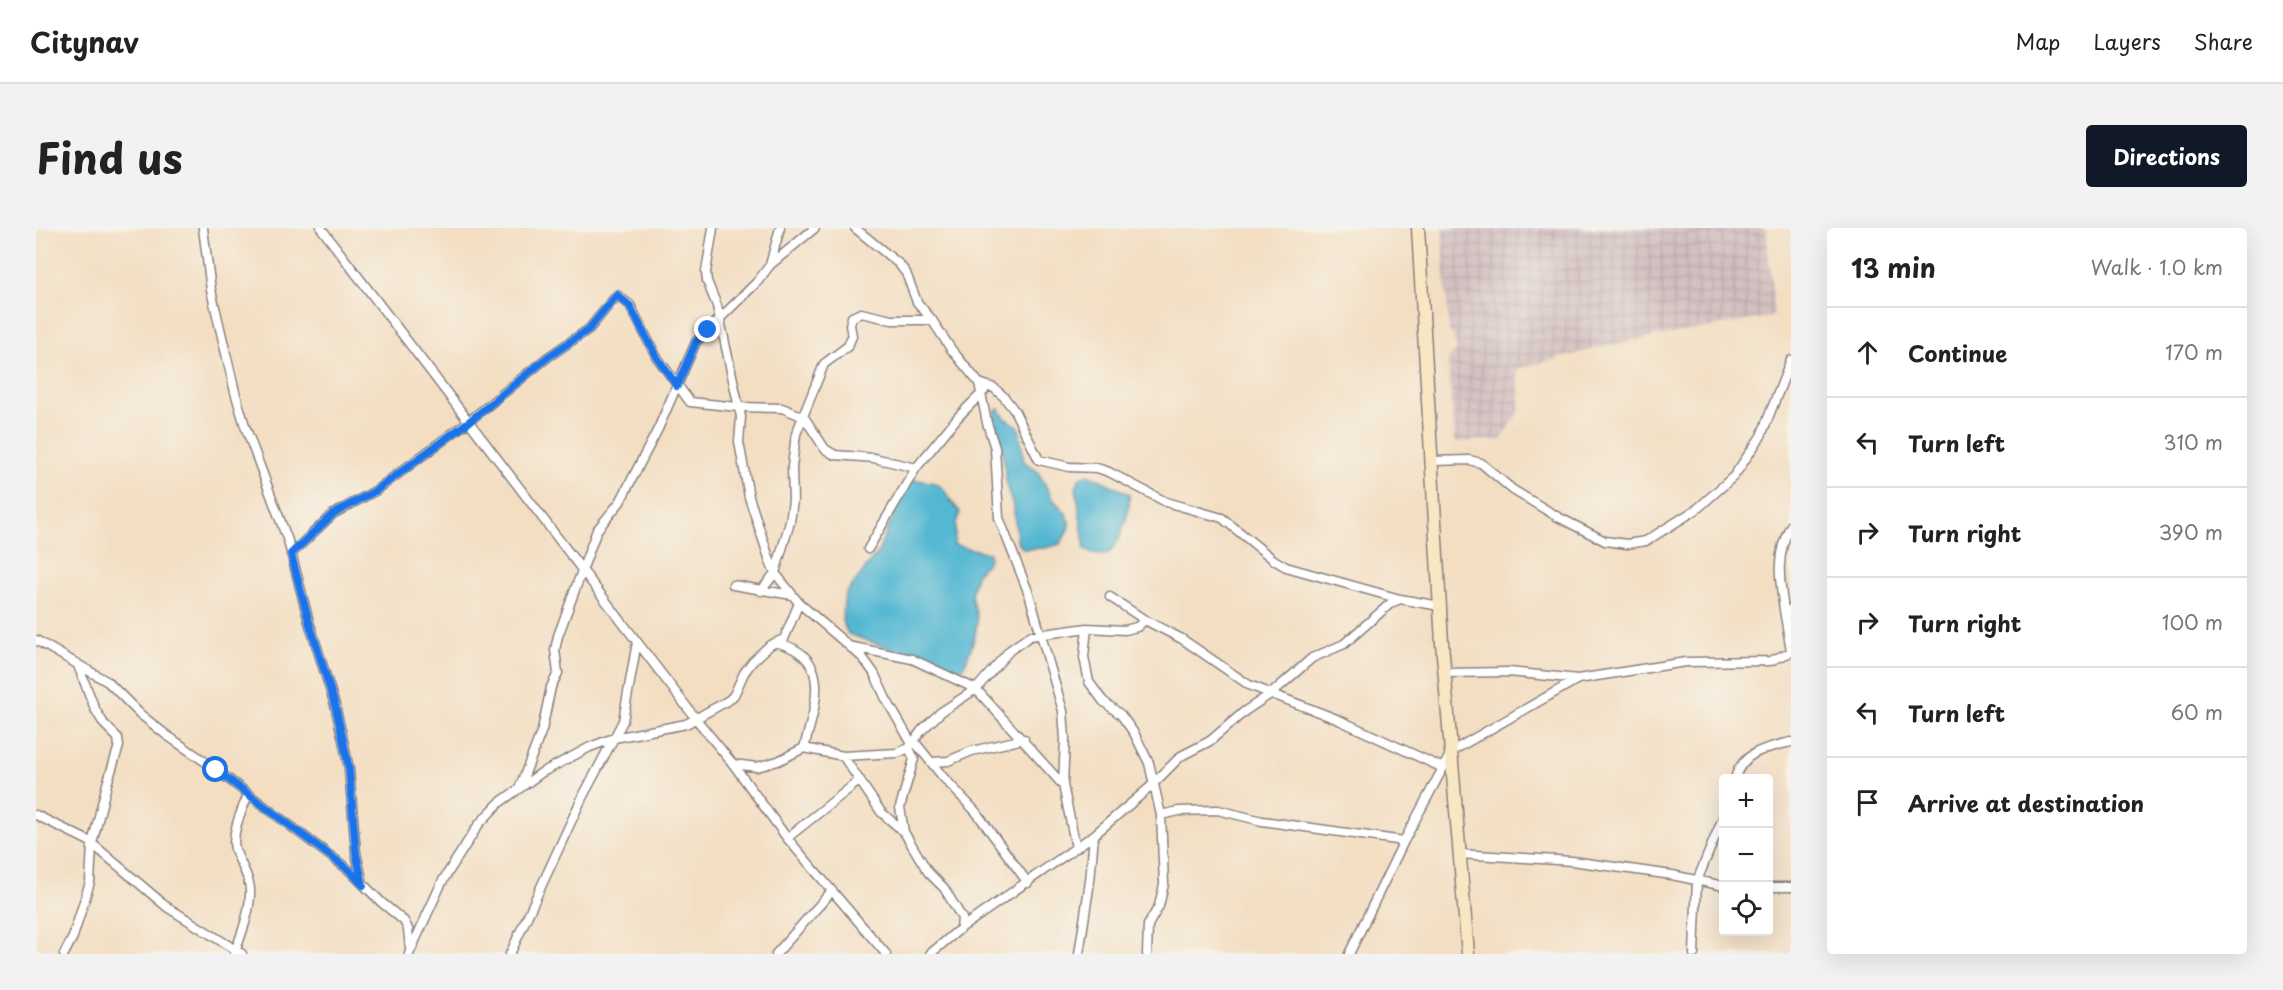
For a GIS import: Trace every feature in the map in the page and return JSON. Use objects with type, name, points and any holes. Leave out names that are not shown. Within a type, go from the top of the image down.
[{"type":"main road","points":[[1418,228],[1440,606],[1468,954]]},
{"type":"street","points":[[203,228],[211,290],[235,392],[291,554],[335,705],[349,769],[356,853],[363,885]]},
{"type":"street","points":[[321,228],[696,719],[733,764],[787,838],[886,954]]},
{"type":"street","points":[[713,228],[706,272],[720,318],[741,417],[740,453],[749,497],[775,573],[792,595],[815,618],[852,647],[874,673],[912,745],[932,762],[976,812],[1028,883]]},
{"type":"street","points":[[770,265],[780,228]]},
{"type":"street","points":[[519,789],[543,730],[551,687],[558,673],[556,644],[597,530],[620,502],[658,429],[696,342],[743,298],[770,265],[815,228]]},
{"type":"street","points":[[855,228],[899,264],[906,273],[917,302],[951,349],[985,390],[1004,397],[1014,410],[1039,460],[1069,467],[1109,471],[1166,502],[1222,518],[1274,561],[1287,567],[1400,598],[1440,606]]},
{"type":"street","points":[[866,228],[870,240]]},
{"type":"street","points":[[291,554],[333,514],[375,491],[470,421],[548,357],[589,329],[617,295],[630,306],[656,356],[690,402],[738,407],[776,407],[804,417],[825,449],[835,455],[874,458],[916,468]]},
{"type":"street","points":[[761,591],[775,573],[790,522],[796,434],[824,364],[848,346],[852,336],[850,321],[855,315],[861,313],[892,320],[932,320]]},
{"type":"street","points":[[1432,461],[1469,460],[1481,464],[1513,490],[1605,541],[1627,544],[1646,541],[1697,509],[1734,476],[1761,436],[1791,360]]},
{"type":"street","points":[[868,549],[916,468],[958,417],[985,390]]},
{"type":"street","points":[[985,390],[987,423],[995,448],[999,518],[1029,594],[1063,711],[1065,739],[1063,785],[1076,848]]},
{"type":"street","points":[[1445,673],[1509,672],[1578,679],[1686,662],[1770,661],[1791,651],[1788,613],[1779,563],[1785,536],[1791,525]]},
{"type":"street","points":[[733,585],[792,595]]},
{"type":"street","points":[[1110,597],[1145,620],[1182,639],[1248,685],[1340,720],[1443,768]]},
{"type":"street","points":[[930,954],[962,928],[1094,835],[1181,756],[1210,741],[1245,711],[1272,693],[1312,658],[1344,644],[1391,603],[1400,598]]},
{"type":"street","points":[[410,952],[442,882],[479,824],[499,803],[568,757],[614,738],[677,727],[729,700],[752,662],[770,645],[778,643],[788,633],[800,603]]},
{"type":"street","points":[[733,764],[758,767],[804,748],[843,756],[888,754],[912,745],[922,730],[941,712],[976,689],[1010,650],[1030,636],[1087,628],[1125,630],[1137,627],[1145,620]]},
{"type":"street","points":[[1087,628],[1084,657],[1089,682],[1103,701],[1128,722],[1149,763],[1155,782],[1161,815],[1164,884],[1159,906],[1148,925],[1147,954]]},
{"type":"street","points":[[36,640],[108,682],[156,727],[349,870],[404,921],[408,929],[410,952]]},
{"type":"street","points":[[510,954],[582,798],[626,714],[637,642]]},
{"type":"street","points":[[778,643],[802,655],[818,687],[804,748]]},
{"type":"street","points":[[852,647],[912,659],[976,689],[1063,785]]},
{"type":"street","points":[[64,954],[73,937],[90,882],[92,844],[119,746],[118,738],[104,724],[95,710],[77,663]]},
{"type":"street","points":[[1349,954],[1452,751],[1578,679]]},
{"type":"street","points":[[932,762],[948,761],[964,753],[1023,740]]},
{"type":"street","points":[[1737,774],[1743,762],[1755,752],[1791,742]]},
{"type":"street","points":[[904,832],[900,807],[914,759],[912,745]]},
{"type":"street","points":[[843,756],[881,812],[904,832],[928,872],[944,888],[962,918],[962,928]]},
{"type":"street","points":[[787,838],[860,780]]},
{"type":"street","points":[[36,815],[66,828],[92,844],[167,907],[238,952],[250,888],[247,873],[235,849],[235,836],[248,795]]},
{"type":"street","points":[[1161,815],[1179,811],[1218,810],[1262,821],[1404,842]]},
{"type":"street","points":[[1694,954],[1697,881],[1719,827]]},
{"type":"street","points":[[1079,954],[1094,835]]},
{"type":"street","points":[[1459,854],[1572,861],[1719,885]]},
{"type":"street","points":[[1773,887],[1791,888]]},
{"type":"street","points":[[776,954],[831,892]]},
{"type":"shaded area","points":[[1442,228],[1766,228],[1774,316],[1614,344],[1517,369],[1520,410],[1501,440],[1455,442],[1448,360],[1457,350],[1453,335],[1449,331]]},
{"type":"water","points":[[1000,409],[1004,417],[1019,427],[1024,462],[1038,473],[1053,499],[1068,517],[1069,528],[1060,544],[1045,548],[1023,549],[1017,541],[1014,509],[1007,488],[1001,438],[995,428],[995,411]]},
{"type":"water","points":[[1086,475],[1129,494],[1128,509],[1120,536],[1106,555],[1093,554],[1085,550],[1076,487],[1080,477]]},
{"type":"water","points":[[914,480],[939,485],[960,512],[954,545],[989,553],[989,559],[977,574],[972,590],[977,619],[973,641],[963,668],[951,672],[938,665],[848,634],[842,621],[845,595],[878,552],[907,484]]},
{"type":"route","points":[[216,770],[349,870],[363,885],[356,853],[349,769],[343,740],[291,554],[333,514],[375,491],[470,421],[548,357],[589,329],[617,295],[630,306],[656,356],[677,386],[696,342],[708,330]]}]
